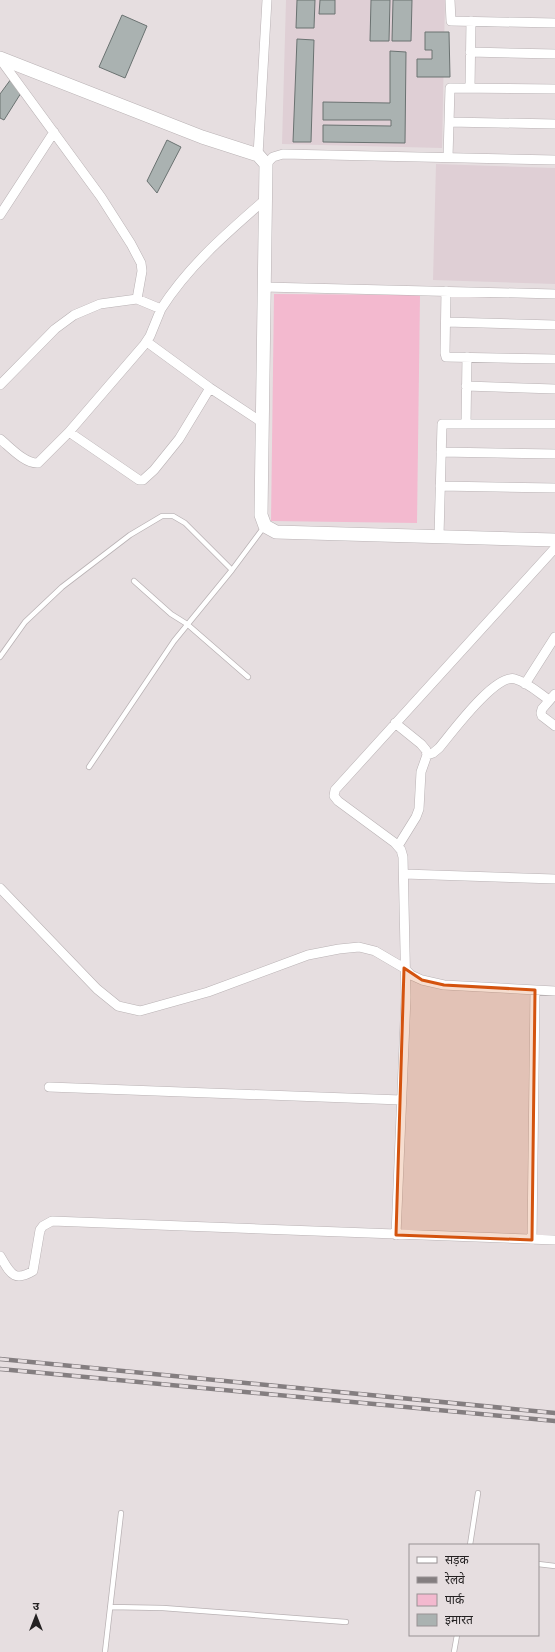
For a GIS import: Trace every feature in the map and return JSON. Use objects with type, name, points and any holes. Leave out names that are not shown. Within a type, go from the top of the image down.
[{"type":"street","points":[[267,0],[262,159],[267,198],[264,287],[261,515],[265,526],[276,532],[555,540]]},
{"type":"street","points":[[450,0],[451,20],[555,23]]},
{"type":"street","points":[[470,88],[471,21]]},
{"type":"street","points":[[470,52],[555,54]]},
{"type":"street","points":[[0,58],[262,159],[283,154],[555,160]]},
{"type":"street","points":[[0,58],[101,197],[131,244],[141,263],[142,271],[137,299]]},
{"type":"street","points":[[448,157],[450,88],[555,89]]},
{"type":"street","points":[[449,122],[555,124]]},
{"type":"street","points":[[0,215],[54,132]]},
{"type":"street","points":[[0,439],[26,460],[33,463],[38,463],[70,432],[147,342],[161,308],[174,288],[217,242],[267,198]]},
{"type":"street","points":[[264,287],[555,294]]},
{"type":"street","points":[[446,291],[446,357],[555,358]]},
{"type":"street","points":[[0,385],[55,329],[74,315],[100,304],[137,299],[161,308]]},
{"type":"street","points":[[446,322],[555,325]]},
{"type":"street","points":[[147,342],[210,388],[262,423]]},
{"type":"street","points":[[466,424],[467,357]]},
{"type":"street","points":[[466,386],[555,388]]},
{"type":"street","points":[[70,432],[139,480],[143,480],[154,470],[179,439],[210,388]]},
{"type":"street","points":[[439,536],[442,424],[555,424]]},
{"type":"street","points":[[441,452],[555,454]]},
{"type":"street","points":[[440,486],[555,488]]},
{"type":"street","points":[[396,1235],[406,997],[404,968],[403,857],[398,846],[338,801],[334,796],[335,790],[555,548]]},
{"type":"street","points":[[525,684],[552,648],[555,637]]},
{"type":"street","points":[[427,755],[433,753],[438,748],[488,690],[508,679],[514,678],[552,697],[541,713],[542,716],[555,726]]},
{"type":"street","points":[[396,723],[421,744],[426,750],[427,755],[421,772],[420,808],[398,846]]},
{"type":"street","points":[[404,874],[555,879]]},
{"type":"street","points":[[0,888],[97,989],[118,1006],[140,1011],[208,992],[308,955],[339,948],[359,947],[375,950],[404,968],[411,975],[422,980],[444,985],[555,990]]},
{"type":"street","points":[[532,1240],[535,990]]},
{"type":"street","points":[[49,1087],[401,1100]]},
{"type":"street","points":[[0,1256],[11,1273],[17,1276],[24,1276],[33,1270],[40,1230],[43,1226],[52,1221],[555,1240]]},
{"type":"lane","points":[[0,657],[25,622],[48,599],[130,535],[162,516],[173,516],[185,523],[232,570]]},
{"type":"lane","points":[[89,767],[187,624],[232,570],[265,526]]},
{"type":"lane","points":[[134,582],[171,614],[187,624],[248,677]]},
{"type":"lane","points":[[470,1544],[478,1493]]},
{"type":"lane","points":[[105,1652],[121,1513]]},
{"type":"lane","points":[[539,1564],[555,1566]]},
{"type":"lane","points":[[110,1607],[163,1608],[346,1622]]},
{"type":"lane","points":[[454,1652],[457,1636]]},
{"type":"highlighted area","points":[[404,968],[422,980],[444,985],[535,990],[532,1240],[396,1235]]},
{"type":"shaded area","points":[[286,0],[445,0],[442,148],[282,144]]},
{"type":"shaded area","points":[[436,164],[555,168],[555,284],[433,280]]},
{"type":"green space","points":[[274,294],[420,295],[417,523],[271,521]]},
{"type":"building","points":[[297,0],[315,0],[314,28],[296,28]]},
{"type":"building","points":[[320,0],[335,0],[335,14],[319,14]]},
{"type":"building","points":[[371,0],[390,0],[389,41],[370,41]]},
{"type":"building","points":[[393,0],[412,0],[411,41],[392,41]]},
{"type":"building","points":[[122,15],[147,26],[125,78],[99,67]]},
{"type":"building","points":[[425,32],[449,32],[450,77],[417,77],[417,59],[432,59],[432,50],[425,50]]},
{"type":"building","points":[[297,39],[314,40],[311,142],[293,142]]},
{"type":"building","points":[[390,51],[406,52],[405,143],[323,142],[323,125],[391,126],[391,120],[323,120],[323,102],[390,103]]},
{"type":"building","points":[[11,79],[21,93],[4,120],[0,118],[0,94]]},
{"type":"building","points":[[167,140],[181,147],[157,193],[147,181]]},
{"type":"railway","points":[[0,1359],[555,1413]]},
{"type":"railway","points":[[0,1369],[555,1421]]}]
